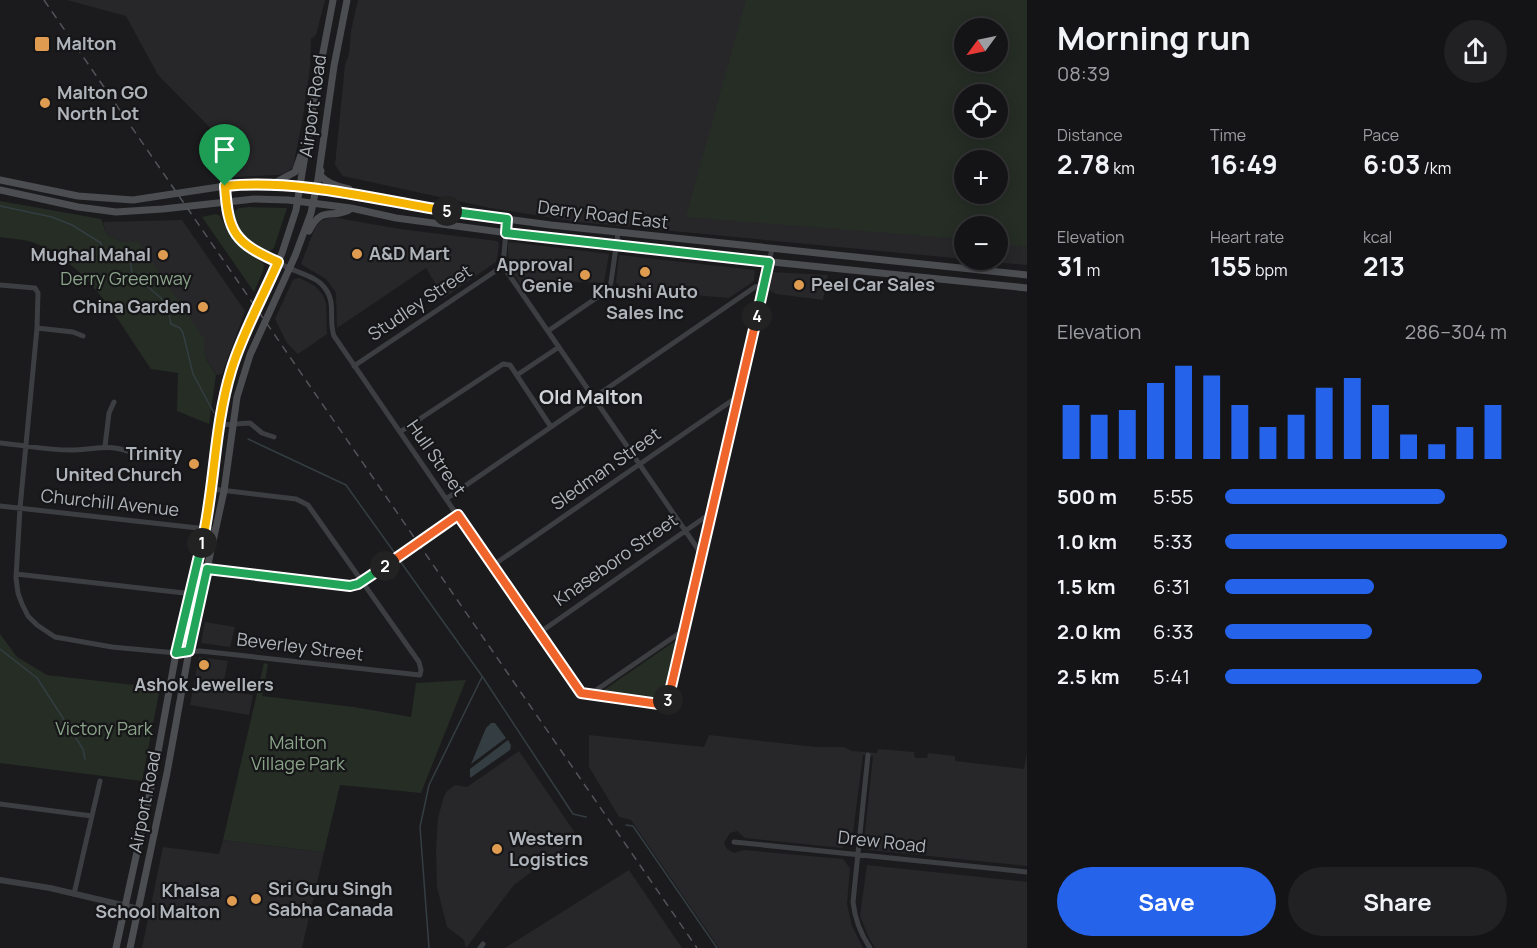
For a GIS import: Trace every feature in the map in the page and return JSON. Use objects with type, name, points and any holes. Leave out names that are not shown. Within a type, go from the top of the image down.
[{"type":"main road","name":"Airport Road","points":[[116,948],[154,774],[176,653],[205,529],[225,393],[234,362],[287,240],[298,201],[333,0]]},
{"type":"main road","name":"Airport Road","points":[[130,948],[189,651],[224,491],[237,397],[244,370],[303,237],[313,203],[333,68],[347,0]]},
{"type":"main road","points":[[259,183],[276,182],[295,172],[300,162],[304,136],[309,130]]},
{"type":"main road","points":[[324,132],[326,135],[320,175],[338,187],[358,191],[363,197]]},
{"type":"main road","name":"Derry Road East","points":[[0,180],[78,196],[133,200],[259,183],[300,186],[507,219],[618,233],[1027,275]]},
{"type":"main road","name":"Derry Road East","points":[[0,190],[78,207],[116,212],[266,199],[298,201],[351,208],[396,218],[506,233],[1027,288]]},
{"type":"main road","points":[[303,237],[315,220],[322,215],[330,212],[345,212],[351,208]]},
{"type":"main road","points":[[819,267],[820,254]]},
{"type":"main road","points":[[154,774],[166,773]]},
{"type":"main road","points":[[141,834],[154,836]]},
{"type":"street","name":"Hull Street","points":[[225,186],[230,222],[242,242],[251,250],[314,279],[326,288],[332,304],[333,335],[578,691],[589,696]]},
{"type":"street","points":[[507,219],[503,266],[702,555]]},
{"type":"street","points":[[548,331],[608,290],[612,282],[618,233]]},
{"type":"street","points":[[589,696],[659,704],[666,702],[670,696],[772,249]]},
{"type":"street","name":"Studley Street","points":[[354,366],[503,266]]},
{"type":"street","name":"Beverley Street","points":[[0,285],[34,288],[38,293],[16,574],[18,593],[28,616],[37,625],[55,637],[112,647],[176,653],[189,651],[420,675],[419,662],[362,581]]},
{"type":"street","points":[[446,499],[754,287],[765,285]]},
{"type":"street","points":[[37,328],[73,332],[83,336]]},
{"type":"street","points":[[517,375],[559,346]]},
{"type":"street","points":[[400,432],[500,365],[507,364],[517,375],[551,427]]},
{"type":"street","name":"Sledman Street","points":[[492,566],[737,397]]},
{"type":"street","points":[[105,446],[109,412],[114,402]]},
{"type":"street","points":[[220,425],[250,423],[262,433],[274,437]]},
{"type":"street","points":[[0,443],[74,450],[105,446],[120,447],[135,454]]},
{"type":"street","points":[[212,489],[296,499],[307,504],[362,581]]},
{"type":"street","name":"Churchill Avenue","points":[[0,506],[216,530]]},
{"type":"street","name":"Knaseboro Street","points":[[538,633],[711,513]]},
{"type":"street","points":[[196,569],[350,586],[362,581],[458,515]]},
{"type":"street","points":[[16,574],[202,595]]},
{"type":"street","points":[[589,696],[684,630]]},
{"type":"street","points":[[868,755],[853,902],[854,918],[861,935],[870,948]]},
{"type":"street","points":[[74,894],[100,781]]},
{"type":"street","points":[[0,804],[92,816]]},
{"type":"street","name":"Drew Road","points":[[734,842],[1027,872]]},
{"type":"street","points":[[0,880],[139,909]]},
{"type":"shaded area","points":[[67,0],[325,0],[316,35],[311,39],[310,67],[303,117],[293,167],[279,175],[233,177],[225,143],[158,75],[126,16]]},
{"type":"shaded area","points":[[358,0],[1027,0],[1027,265],[1008,263],[1008,216],[954,216],[954,258],[578,222],[490,208],[343,176],[335,165],[345,65],[349,54],[351,31]]},
{"type":"shaded area","points":[[332,217],[400,229],[497,241],[499,243],[497,259],[496,262],[444,298],[426,268],[337,328],[336,293],[326,279],[301,264],[315,228],[321,221]]},
{"type":"shaded area","points":[[182,220],[245,311],[222,374],[216,375],[202,349],[122,242],[107,235],[103,222]]},
{"type":"shaded area","points":[[508,243],[609,254],[604,283],[548,281],[527,294],[509,267]]},
{"type":"shaded area","points":[[619,255],[755,270],[754,281],[729,298],[622,289],[616,282]]},
{"type":"shaded area","points":[[771,272],[828,275],[823,300],[776,294],[767,289]]},
{"type":"shaded area","points":[[300,278],[315,286],[323,295],[326,303],[327,334],[298,354],[287,343],[275,319],[292,282]]},
{"type":"shaded area","points":[[205,622],[235,627],[230,647],[201,643]]},
{"type":"shaded area","points":[[199,657],[228,661],[222,690],[253,695],[249,715],[190,705]]},
{"type":"shaded area","points":[[491,723],[495,723],[506,738],[471,764],[486,728]]},
{"type":"shaded area","points":[[589,735],[704,747],[709,735],[816,747],[844,747],[852,751],[877,753],[878,749],[914,752],[915,758],[927,758],[928,753],[955,756],[955,761],[1024,769],[1027,753],[1027,866],[869,850],[864,842],[873,756],[863,755],[852,841],[842,848],[745,838],[737,831],[730,833],[724,843],[727,849],[734,853],[744,850],[843,859],[850,868],[847,904],[852,926],[863,948],[719,948],[631,820],[619,817],[589,767]]},
{"type":"shaded area","points":[[508,740],[511,745],[510,750],[470,778],[470,769]]},
{"type":"shaded area","points":[[519,751],[578,837],[514,885],[466,948],[464,940],[447,927],[437,887],[438,818],[443,799],[446,792],[455,785],[467,787]]},
{"type":"shaded area","name":"Khalsa School Malton","points":[[223,840],[324,852],[302,948],[142,948],[163,847],[219,854]]},
{"type":"shaded area","points":[[867,865],[1027,882],[1027,948],[875,948],[860,916]]},
{"type":"shaded area","points":[[629,870],[682,948],[505,948]]},
{"type":"green space","points":[[746,0],[1027,0],[1027,247],[1008,244],[1008,216],[954,216],[954,238],[686,217]]},
{"type":"green space","name":"Derry Greenway","points":[[0,201],[101,219],[107,235],[122,242],[139,242],[205,340],[205,354],[216,375],[209,424],[177,411],[178,373],[151,369],[115,315],[73,266],[37,244],[0,237]]},
{"type":"green space","points":[[239,208],[287,208],[274,248],[269,252],[250,243],[237,226],[234,212]]},
{"type":"green space","points":[[216,214],[220,216],[233,241],[264,264],[254,292],[202,217]]},
{"type":"green space","name":"Victory Park","points":[[0,634],[17,657],[47,675],[160,688],[142,781],[0,763]]},
{"type":"green space","points":[[677,641],[664,698],[659,700],[604,693],[604,690]]},
{"type":"green space","name":"Malton Village Park","points":[[264,663],[268,664],[262,696],[354,707],[411,717],[416,683],[466,680],[421,793],[340,785],[324,852],[223,840]]},
{"type":"waterway","points":[[0,206],[52,217],[72,225],[101,243],[103,252],[124,252],[130,258],[132,273],[161,298],[168,309],[171,324],[180,328],[183,333],[193,374],[214,413]]},
{"type":"waterway","points":[[248,439],[346,485],[394,552]]},
{"type":"waterway","points":[[400,561],[482,676],[573,814],[586,817]]},
{"type":"waterway","points":[[0,649],[37,678],[83,749],[85,759]]},
{"type":"waterway","points":[[429,948],[420,827],[429,785],[482,677]]},
{"type":"waterway","points":[[626,825],[633,826],[717,948]]},
{"type":"railway","points":[[44,0],[697,948]]},
{"type":"place","name":"Malton","points":[[42,44]]},
{"type":"place","name":"Malton GO North Lot","points":[[45,103]]},
{"type":"place","name":"A&D Mart","points":[[357,254]]},
{"type":"place","name":"Mughal Mahal","points":[[163,255]]},
{"type":"place","name":"Khushi Auto Sales Inc","points":[[645,272]]},
{"type":"place","name":"Approval Genie","points":[[585,275]]},
{"type":"place","name":"Peel Car Sales","points":[[799,285]]},
{"type":"place","name":"China Garden","points":[[203,307]]},
{"type":"place","name":"Trinity United Church","points":[[194,464]]},
{"type":"place","name":"Ashok Jewellers","points":[[204,665]]},
{"type":"place","name":"Western Logistics","points":[[497,849]]},
{"type":"place","name":"Sri Guru Singh Sabha Canada","points":[[256,899]]},
{"type":"place","name":"Khalsa School Malton","points":[[232,901]]},
{"type":"district","name":"Old Malton","points":[[591,397]]},
{"type":"route","points":[[271,183],[322,189],[507,219],[506,233],[769,262],[670,696],[666,702],[659,704],[583,695],[578,691],[458,515],[353,586],[207,569],[189,651],[176,653],[205,529],[230,373],[244,336],[278,262],[251,250],[238,237],[228,217],[225,186],[271,183]]}]
